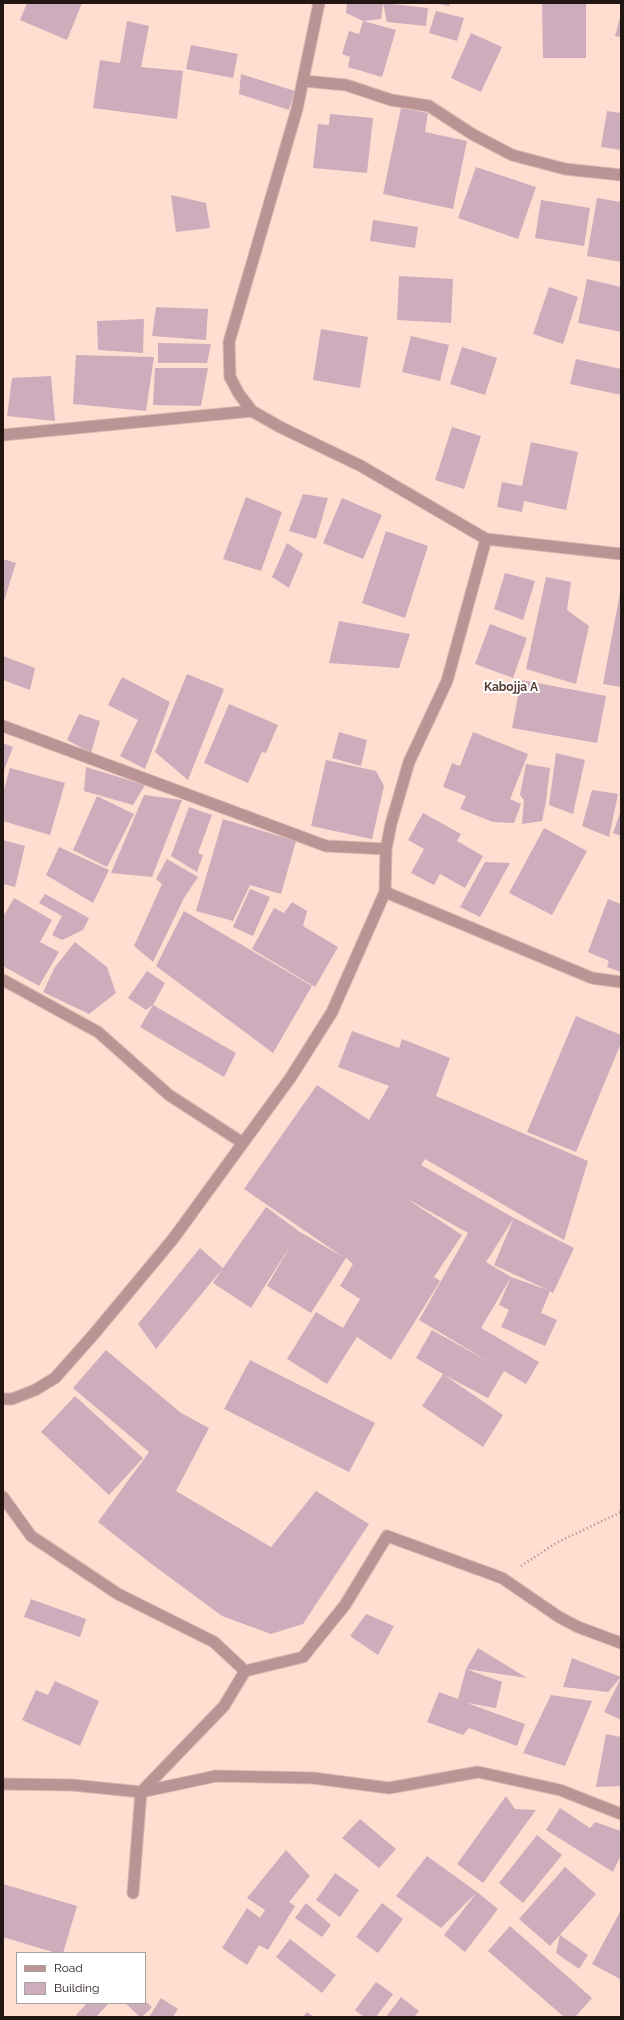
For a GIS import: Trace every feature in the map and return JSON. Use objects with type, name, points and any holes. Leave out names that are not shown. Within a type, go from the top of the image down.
[{"type":"street","points":[[319,3],[304,81],[229,342],[230,377],[238,394],[252,411],[280,427],[361,466],[486,539],[621,554]]},
{"type":"street","points":[[304,81],[346,85],[391,100],[429,106],[472,134],[512,155],[565,168],[621,175]]},
{"type":"street","points":[[3,435],[252,411]]},
{"type":"street","points":[[3,1399],[12,1399],[35,1390],[55,1378],[173,1239],[291,1077],[332,1012],[385,892],[386,849],[409,762],[447,681],[486,539]]},
{"type":"street","points":[[3,726],[326,846],[386,849]]},
{"type":"street","points":[[385,892],[592,978],[621,982]]},
{"type":"street","points":[[3,980],[98,1032],[169,1095],[243,1143]]},
{"type":"street","points":[[3,1497],[31,1536],[118,1594],[214,1642],[245,1671]]},
{"type":"street","points":[[133,1893],[141,1792],[224,1706],[245,1671],[303,1657],[345,1605],[387,1536],[502,1578],[559,1617],[578,1627],[621,1643]]},
{"type":"street","points":[[3,1784],[72,1785],[141,1792],[216,1776],[312,1778],[389,1788],[478,1772],[560,1790],[621,1814]]},
{"type":"path","points":[[502,1578],[556,1543],[621,1512]]},
{"type":"building","points":[[27,3],[82,3],[67,40],[20,20]]},
{"type":"building","points":[[347,3],[383,3],[381,19],[363,21],[346,13]]},
{"type":"building","points":[[383,3],[428,8],[426,26],[387,22]]},
{"type":"building","points":[[435,3],[450,3],[449,6]]},
{"type":"building","points":[[542,3],[586,3],[586,58],[543,58]]},
{"type":"building","points":[[436,11],[464,18],[457,41],[429,33]]},
{"type":"building","points":[[621,14],[621,37],[615,36]]},
{"type":"building","points":[[127,21],[149,26],[141,67],[183,71],[177,119],[93,108],[100,60],[120,63]]},
{"type":"building","points":[[363,21],[396,30],[382,77],[348,67],[350,57],[342,54],[349,31],[359,34]]},
{"type":"building","points":[[471,33],[502,47],[481,92],[451,78]]},
{"type":"building","points":[[191,45],[238,54],[233,78],[186,69]]},
{"type":"building","points":[[241,74],[295,91],[289,110],[239,94]]},
{"type":"building","points":[[401,108],[428,113],[425,132],[467,141],[453,209],[383,194]]},
{"type":"building","points":[[607,111],[621,113],[621,150],[601,147]]},
{"type":"building","points":[[330,114],[373,118],[367,173],[313,168],[318,124],[329,125]]},
{"type":"building","points":[[476,167],[536,187],[518,239],[458,218]]},
{"type":"building","points":[[171,195],[206,203],[210,228],[176,232]]},
{"type":"building","points":[[597,198],[621,202],[621,262],[587,256]]},
{"type":"building","points":[[541,200],[590,208],[584,246],[535,238]]},
{"type":"building","points":[[373,220],[418,227],[415,248],[370,241]]},
{"type":"building","points":[[399,276],[453,279],[451,323],[397,320]]},
{"type":"building","points":[[587,279],[621,287],[621,332],[578,323]]},
{"type":"building","points":[[549,287],[578,297],[563,344],[533,334]]},
{"type":"building","points":[[156,307],[208,309],[206,340],[152,336]]},
{"type":"building","points":[[144,319],[143,353],[98,350],[97,321]]},
{"type":"building","points":[[321,329],[368,337],[360,388],[313,380]]},
{"type":"building","points":[[411,336],[449,345],[440,381],[402,372]]},
{"type":"building","points":[[158,343],[211,344],[207,363],[158,363]]},
{"type":"building","points":[[462,347],[497,358],[485,395],[450,384]]},
{"type":"building","points":[[76,355],[154,357],[146,411],[73,404]]},
{"type":"building","points":[[576,359],[621,369],[621,395],[570,384]]},
{"type":"building","points":[[155,368],[208,368],[201,406],[153,405]]},
{"type":"building","points":[[51,376],[55,421],[7,416],[12,378]]},
{"type":"building","points":[[452,427],[481,436],[464,489],[435,480]]},
{"type":"building","points":[[531,442],[578,452],[566,510],[524,501],[522,512],[497,507],[502,482],[522,486]]},
{"type":"building","points":[[303,494],[328,498],[316,539],[289,531]]},
{"type":"building","points":[[246,497],[282,512],[261,571],[223,559]]},
{"type":"building","points":[[342,498],[382,515],[363,559],[323,543]]},
{"type":"building","points":[[386,531],[428,546],[405,618],[362,603]]},
{"type":"building","points":[[287,543],[303,554],[289,588],[272,577]]},
{"type":"building","points":[[3,559],[16,563],[3,604]]},
{"type":"building","points":[[505,573],[535,581],[523,620],[494,609]]},
{"type":"building","points":[[546,577],[571,582],[567,610],[589,626],[576,684],[526,669]]},
{"type":"building","points":[[621,593],[621,687],[603,684]]},
{"type":"building","points":[[339,621],[410,634],[399,668],[329,663]]},
{"type":"building","points":[[490,624],[527,638],[513,678],[475,664]]},
{"type":"building","points":[[3,656],[35,668],[30,690],[3,680]]},
{"type":"building","points":[[187,674],[224,689],[188,780],[155,752]]},
{"type":"building","points":[[122,677],[170,702],[145,769],[120,756],[138,720],[108,705]]},
{"type":"building","points":[[521,680],[606,696],[597,743],[512,728]]},
{"type":"building","points":[[229,704],[278,725],[266,753],[262,752],[248,783],[204,763]]},
{"type":"building","points":[[79,714],[100,721],[91,753],[67,740]]},
{"type":"building","points":[[339,732],[367,740],[361,766],[332,758]]},
{"type":"building","points":[[473,732],[528,754],[510,799],[521,804],[514,823],[493,822],[460,809],[466,796],[443,787],[452,763],[460,766]]},
{"type":"building","points":[[3,743],[13,747],[3,773]]},
{"type":"building","points":[[556,753],[585,760],[573,814],[549,805]]},
{"type":"building","points":[[326,760],[376,771],[384,786],[372,839],[311,826]]},
{"type":"building","points":[[526,764],[550,768],[542,821],[522,824],[524,800],[520,795]]},
{"type":"building","points":[[86,767],[145,785],[133,805],[84,791]]},
{"type":"building","points":[[10,768],[65,783],[50,835],[3,821],[3,793]]},
{"type":"building","points":[[592,790],[618,794],[609,837],[582,826]]},
{"type":"building","points":[[144,795],[182,800],[152,877],[111,873]]},
{"type":"building","points":[[97,796],[134,814],[107,867],[73,850]]},
{"type":"building","points":[[189,807],[212,815],[198,853],[203,855],[197,872],[171,856]]},
{"type":"building","points":[[621,810],[621,836],[613,833]]},
{"type":"building","points":[[423,813],[461,834],[457,841],[483,856],[465,888],[440,874],[434,885],[411,873],[424,849],[408,840]]},
{"type":"building","points":[[223,819],[296,841],[281,894],[250,885],[233,921],[196,911]]},
{"type":"building","points":[[544,828],[587,851],[552,915],[509,893]]},
{"type":"building","points":[[3,840],[25,846],[15,887],[3,884]]},
{"type":"building","points":[[59,847],[109,870],[93,903],[46,875]]},
{"type":"building","points":[[167,859],[198,877],[184,898],[153,962],[134,946],[162,884],[156,879]]},
{"type":"building","points":[[485,862],[510,863],[480,917],[460,907]]},
{"type":"building","points":[[250,889],[270,897],[253,936],[233,927]]},
{"type":"building","points":[[45,894],[89,918],[83,930],[62,940],[52,935],[62,916],[39,903]]},
{"type":"building","points":[[14,898],[52,920],[40,942],[59,952],[39,986],[3,966],[3,917]]},
{"type":"building","points":[[608,899],[621,904],[621,972],[607,967],[609,961],[588,952]]},
{"type":"building","points":[[292,902],[307,911],[303,926],[338,947],[315,987],[252,949],[274,908],[284,913]]},
{"type":"building","points":[[184,911],[312,986],[273,1053],[156,966]]},
{"type":"building","points":[[75,942],[107,967],[116,993],[89,1014],[43,992],[55,967]]},
{"type":"building","points":[[147,971],[165,983],[153,1005],[146,1010],[128,998]]},
{"type":"building","points":[[153,1005],[236,1053],[224,1077],[140,1027]]},
{"type":"building","points":[[576,1016],[621,1035],[621,1043],[576,1152],[527,1132]]},
{"type":"building","points":[[352,1031],[399,1048],[402,1039],[450,1058],[436,1096],[588,1161],[564,1240],[425,1159],[421,1165],[514,1218],[486,1262],[511,1277],[481,1328],[539,1362],[526,1384],[504,1371],[488,1398],[444,1375],[503,1415],[483,1447],[422,1406],[443,1374],[416,1358],[432,1330],[491,1363],[419,1320],[468,1233],[404,1197],[462,1235],[434,1277],[440,1281],[391,1360],[357,1337],[327,1384],[287,1359],[316,1312],[343,1328],[360,1299],[340,1286],[353,1264],[346,1258],[311,1313],[267,1286],[292,1243],[251,1308],[213,1283],[266,1207],[300,1232],[343,1257],[244,1189],[317,1085],[369,1120],[389,1086],[338,1067]]},
{"type":"building","points":[[514,1218],[574,1248],[553,1293],[550,1291],[541,1313],[557,1320],[545,1346],[501,1327],[509,1310],[499,1305],[511,1277],[548,1290],[494,1265]]},
{"type":"building","points":[[200,1248],[223,1268],[156,1349],[138,1324]]},
{"type":"building","points":[[106,1350],[181,1413],[209,1428],[176,1491],[271,1547],[316,1491],[369,1524],[303,1624],[271,1634],[222,1616],[98,1522],[149,1452],[73,1388]]},
{"type":"building","points":[[250,1360],[375,1423],[349,1472],[224,1409]]},
{"type":"building","points":[[75,1396],[143,1458],[109,1495],[41,1432]]},
{"type":"building","points":[[31,1599],[86,1619],[80,1637],[24,1617]]},
{"type":"building","points":[[366,1614],[394,1626],[378,1655],[350,1636]]},
{"type":"building","points":[[478,1648],[527,1678],[466,1669]]},
{"type":"building","points":[[572,1658],[621,1677],[608,1692],[563,1687]]},
{"type":"building","points":[[466,1669],[502,1682],[496,1708],[467,1703],[525,1724],[517,1746],[469,1728],[463,1735],[427,1722],[439,1692],[458,1699]]},
{"type":"building","points":[[621,1678],[621,1720],[604,1712]]},
{"type":"building","points":[[55,1681],[99,1701],[80,1746],[22,1720],[36,1690],[48,1695]]},
{"type":"building","points":[[551,1695],[592,1701],[565,1766],[523,1753]]},
{"type":"building","points":[[606,1734],[621,1737],[621,1786],[596,1787]]},
{"type":"building","points":[[506,1796],[515,1809],[536,1810],[483,1883],[457,1864]]},
{"type":"building","points":[[560,1808],[590,1828],[595,1822],[621,1831],[621,1855],[613,1872],[546,1830]]},
{"type":"building","points":[[360,1819],[396,1849],[379,1868],[342,1838]]},
{"type":"building","points":[[537,1835],[562,1855],[523,1903],[499,1883]]},
{"type":"building","points":[[286,1850],[310,1876],[289,1902],[295,1906],[268,1950],[259,1945],[247,1965],[222,1948],[247,1908],[260,1918],[265,1910],[247,1898]]},
{"type":"building","points":[[427,1856],[477,1892],[441,1928],[396,1896]]},
{"type":"building","points":[[565,1867],[596,1894],[550,1946],[519,1919]]},
{"type":"building","points":[[335,1873],[359,1890],[340,1917],[316,1900]]},
{"type":"building","points":[[3,1884],[77,1906],[63,1952],[53,1952],[3,1937]]},
{"type":"building","points":[[477,1892],[498,1909],[465,1952],[444,1935]]},
{"type":"building","points":[[306,1903],[331,1925],[322,1937],[295,1918]]},
{"type":"building","points":[[382,1903],[403,1919],[378,1953],[356,1937]]},
{"type":"building","points":[[621,1910],[621,1977],[620,1979],[592,1964]]},
{"type":"building","points":[[510,1926],[592,1998],[575,2017],[564,2017],[488,1951]]},
{"type":"building","points":[[560,1935],[588,1955],[579,1969],[556,1953]]},
{"type":"building","points":[[290,1939],[336,1975],[322,1993],[276,1957]]},
{"type":"building","points":[[376,1982],[393,1994],[376,2017],[364,2017],[355,2010]]},
{"type":"building","points":[[401,1997],[419,2011],[414,2017],[386,2017]]},
{"type":"building","points":[[161,1998],[178,2009],[173,2017],[149,2017]]},
{"type":"building","points":[[146,2002],[152,2007],[142,2017],[140,2017],[126,2004],[146,2004]]},
{"type":"building","points":[[86,2004],[108,2004],[96,2017],[78,2017],[76,2015]]},
{"type":"building","points":[[307,2012],[314,2017],[303,2017]]},
{"type":"district","name":"Kabojja A","points":[[511,687]]}]
